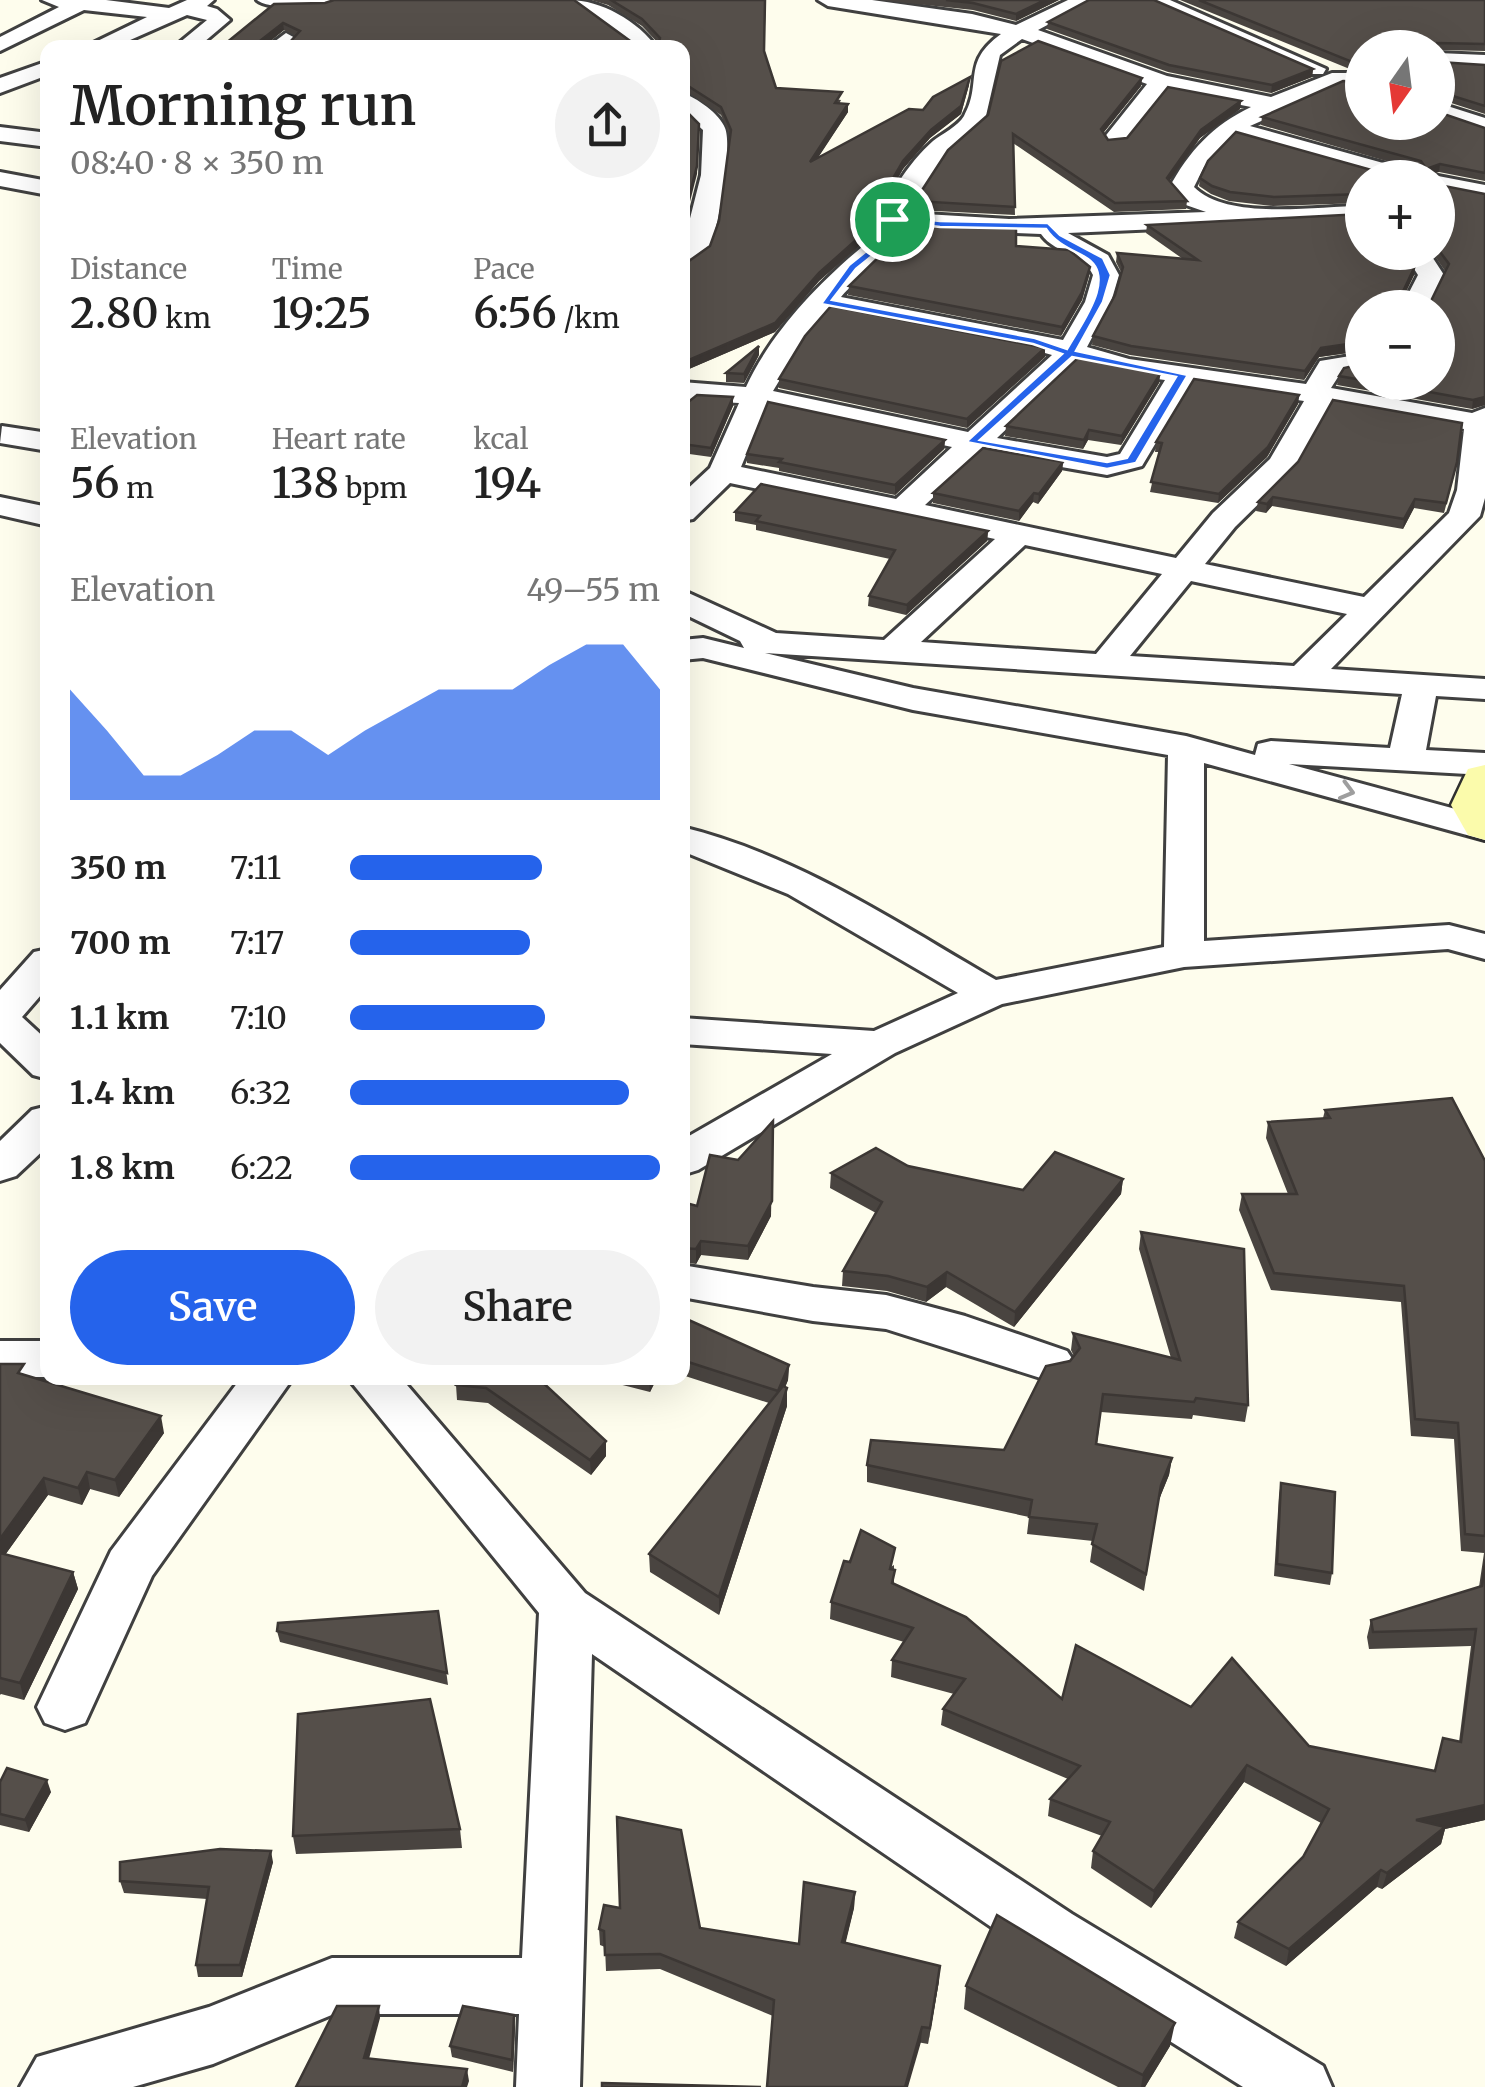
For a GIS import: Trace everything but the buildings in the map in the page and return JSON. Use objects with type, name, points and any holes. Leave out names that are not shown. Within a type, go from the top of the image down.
[{"type":"main road","points":[[1485,779],[1475,805],[1485,827]]},
{"type":"street","points":[[52,0],[78,5],[186,7],[220,20],[194,40]]},
{"type":"street","points":[[267,0],[332,1]]},
{"type":"street","points":[[579,0],[642,40]]},
{"type":"street","points":[[828,0],[952,16],[1055,41],[1161,82],[1272,104]]},
{"type":"street","points":[[690,504],[723,472],[778,355],[852,267],[890,237],[892,219],[907,191],[937,150],[974,120],[990,52],[1016,33],[1084,0]]},
{"type":"street","points":[[1152,0],[1284,57],[1345,73]]},
{"type":"street","points":[[0,49],[78,5]]},
{"type":"street","points":[[112,40],[186,7]]},
{"type":"street","points":[[0,49],[40,53]]},
{"type":"street","points":[[1455,61],[1485,62]]},
{"type":"street","points":[[0,86],[40,70]]},
{"type":"street","points":[[1240,215],[1192,198],[1181,188],[1229,126],[1272,104],[1345,76]]},
{"type":"street","points":[[1115,139],[1161,82]]},
{"type":"street","points":[[690,106],[710,122],[714,139],[713,175],[696,250],[690,256]]},
{"type":"street","points":[[1455,116],[1485,126]]},
{"type":"street","points":[[1229,126],[1347,160]]},
{"type":"street","points":[[0,134],[40,139]]},
{"type":"street","points":[[690,135],[714,139]]},
{"type":"street","points":[[1455,186],[1485,192]]},
{"type":"street","points":[[1455,209],[1485,206]]},
{"type":"street","points":[[892,219],[1048,226],[1345,213]]},
{"type":"street","points":[[902,508],[1070,353],[1098,302],[1106,275],[1099,260],[1056,237],[1048,226]]},
{"type":"street","points":[[825,302],[1035,341],[1070,353],[1182,375],[1483,421],[1472,490],[1475,516],[1306,674]]},
{"type":"street","points":[[1106,663],[1224,520],[1282,464],[1330,367],[1345,365]]},
{"type":"street","points":[[690,392],[758,396],[971,442],[1107,466],[1132,460],[1182,375]]},
{"type":"street","points":[[2,435],[40,441]]},
{"type":"street","points":[[723,472],[1372,610]]},
{"type":"street","points":[[0,506],[40,515]]},
{"type":"street","points":[[893,650],[1020,533]]},
{"type":"street","points":[[690,604],[766,641]]},
{"type":"street","points":[[693,649],[766,641],[1485,688]]},
{"type":"street","points":[[693,649],[913,699],[1186,746],[1485,827]]},
{"type":"street","points":[[1406,760],[1420,686]]},
{"type":"street","points":[[1186,746],[1485,764]]},
{"type":"street","points":[[1184,954],[1186,746]]},
{"type":"street","points":[[690,840],[730,851],[788,879],[990,994]]},
{"type":"street","points":[[690,1155],[880,1044],[990,994],[1184,954],[1449,937],[1485,947]]},
{"type":"street","points":[[40,970],[0,1017],[40,1058]]},
{"type":"street","points":[[690,1032],[880,1044]]},
{"type":"street","points":[[0,1166],[40,1128]]},
{"type":"street","points":[[690,1282],[886,1312],[948,1328],[1050,1363]]},
{"type":"street","points":[[0,1359],[40,1359]]},
{"type":"street","points":[[65,1707],[130,1566],[263,1385]]},
{"type":"street","points":[[378,1385],[566,1608],[1050,1933],[1300,2087]]},
{"type":"street","points":[[548,2087],[566,1608]]},
{"type":"street","points":[[52,2087],[60,2078],[213,2034],[332,1986],[550,1986]]},
{"type":"route","points":[[892,219],[890,237],[852,267],[825,302],[1035,341],[1070,353],[971,442],[1001,444],[1107,466],[1132,460],[1182,375],[1070,353],[1098,302],[1106,275],[1099,260],[1056,237],[1048,226],[892,219]]}]
